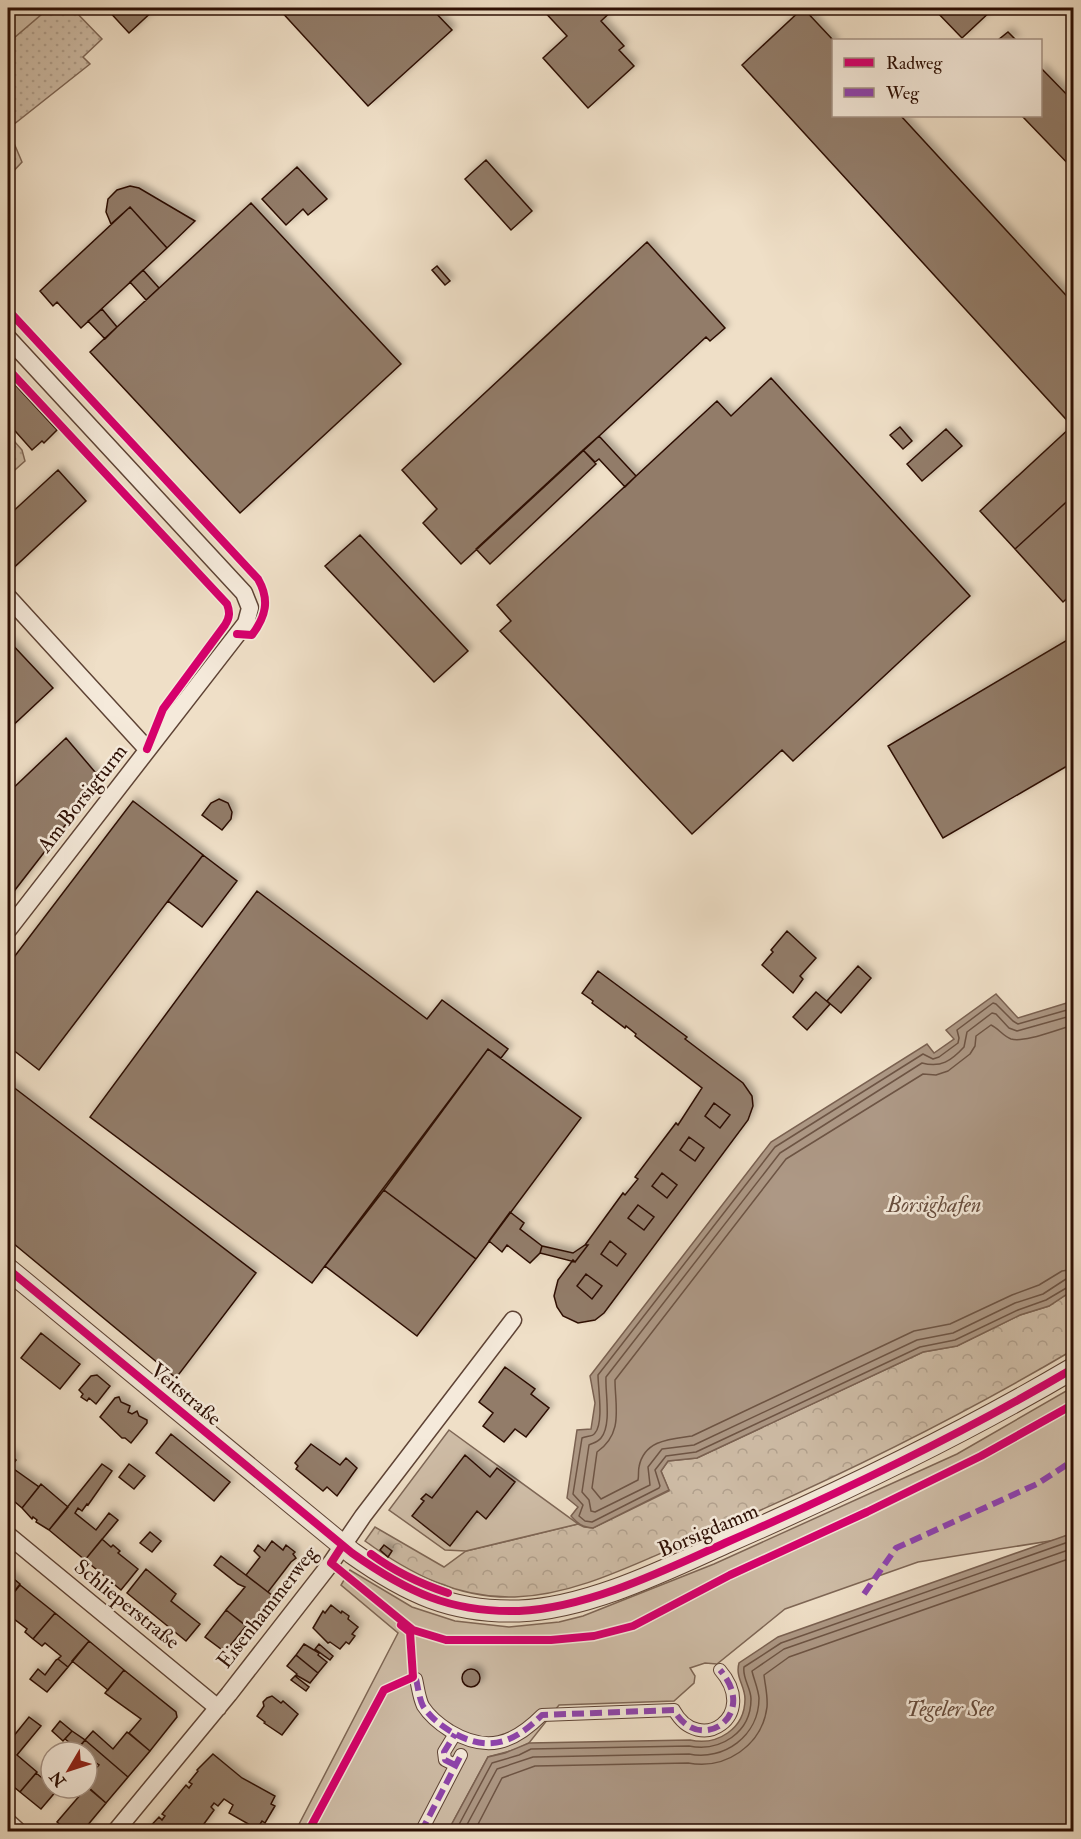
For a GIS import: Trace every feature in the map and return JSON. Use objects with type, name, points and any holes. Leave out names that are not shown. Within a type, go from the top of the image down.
[{"type":"street","name":"Am Borsigturm","points":[[8,338],[244,593],[248,600],[250,613],[246,623],[8,930]]},
{"type":"street","name":"Am Borsigturm","points":[[8,597],[147,749]]},
{"type":"street","name":"Veitstraße","points":[[8,1269],[342,1546]]},
{"type":"street","name":"Eisenhammerweg","points":[[115,1832],[218,1707],[513,1320]]},
{"type":"street","name":"Borsigdamm","points":[[342,1546],[387,1578],[424,1596],[450,1604],[476,1609],[520,1611],[580,1602],[677,1564],[787,1516],[924,1449],[1074,1368]]},
{"type":"street","name":"Schlieperstraße","points":[[8,1535],[218,1707]]},
{"type":"street","points":[[455,1734],[444,1752],[445,1760],[462,1752],[507,1741],[527,1730],[542,1715],[674,1710],[678,1718],[690,1728],[710,1730],[723,1722],[731,1713],[734,1704],[732,1685],[720,1670]]},
{"type":"street","points":[[416,1679],[422,1704],[436,1722],[455,1734],[462,1752],[421,1832]]},
{"type":"street","points":[[8,1822],[19,1832]]},
{"type":"green space","points":[[8,8],[72,8],[102,39],[83,57],[90,64],[8,129]]},
{"type":"green space","points":[[8,8],[49,8],[8,43]]},
{"type":"green space","points":[[8,129],[22,162],[8,177]]},
{"type":"green space","points":[[8,434],[22,450],[25,461],[8,476]]},
{"type":"green space","points":[[1073,1290],[1073,1350],[979,1403],[835,1476],[737,1521],[581,1585],[537,1595],[515,1597],[474,1594],[435,1582],[399,1564],[365,1541],[375,1527],[444,1567],[466,1551],[578,1524],[593,1528],[669,1491],[661,1471],[668,1461],[697,1458],[923,1352],[957,1346],[1020,1315],[1049,1306]]},
{"type":"green space","points":[[1073,1387],[1073,1533],[1056,1540],[918,1562],[785,1609],[717,1664],[705,1663],[690,1668],[695,1676],[694,1683],[674,1701],[559,1705],[529,1743],[517,1749],[488,1757],[448,1831],[295,1832],[398,1633],[341,1585],[350,1570],[412,1607],[455,1621],[509,1627],[559,1622],[583,1616],[714,1564],[957,1454]]},
{"type":"green space","points":[[449,1430],[578,1524],[466,1551],[445,1550],[389,1510]]},
{"type":"water","name":"Borsighafen","points":[[996,994],[1018,1018],[1073,1001],[1073,1290],[1049,1306],[1020,1315],[957,1346],[923,1352],[697,1458],[668,1461],[661,1471],[669,1490],[593,1528],[578,1523],[571,1516],[578,1507],[567,1498],[577,1430],[591,1429],[595,1403],[590,1376],[771,1142],[927,1044],[934,1053],[954,1039],[946,1030]]},
{"type":"water","name":"Tegeler See","points":[[1073,1533],[1073,1831],[448,1831],[488,1757],[529,1743],[700,1741],[719,1738],[735,1727],[744,1710],[745,1694],[738,1673],[739,1663],[778,1637]]},
{"type":"building","points":[[106,8],[156,8],[129,33]]},
{"type":"building","points":[[278,8],[431,8],[452,30],[368,106]]},
{"type":"building","points":[[541,8],[615,8],[601,21],[624,46],[619,50],[634,66],[588,108],[543,58],[567,36]]},
{"type":"building","points":[[803,8],[832,39],[832,117],[902,117],[1074,304],[1074,428],[742,65]]},
{"type":"building","points":[[933,8],[994,8],[962,38]]},
{"type":"building","points":[[1008,32],[1015,39],[999,39]]},
{"type":"building","points":[[1042,69],[1074,102],[1074,170],[1023,117],[1042,117]]},
{"type":"building","points":[[486,160],[532,211],[511,230],[465,179]]},
{"type":"building","points":[[297,167],[327,199],[308,215],[303,209],[286,225],[262,199]]},
{"type":"building","points":[[130,186],[139,188],[195,221],[167,248],[130,207],[111,224],[106,212],[108,199],[117,190]]},
{"type":"building","points":[[251,203],[401,364],[240,513],[90,352]]},
{"type":"building","points":[[130,207],[167,248],[81,328],[57,302],[53,306],[40,291]]},
{"type":"building","points":[[647,242],[725,328],[710,341],[706,337],[461,564],[423,523],[437,509],[402,470]]},
{"type":"building","points":[[437,266],[450,281],[445,285],[432,270]]},
{"type":"building","points":[[143,270],[159,288],[146,300],[130,282]]},
{"type":"building","points":[[102,309],[117,327],[105,339],[88,321]]},
{"type":"building","points":[[8,377],[57,430],[44,443],[42,441],[32,450],[8,423]]},
{"type":"building","points":[[771,378],[970,596],[793,761],[782,750],[692,834],[500,631],[511,621],[497,605],[717,401],[731,416]]},
{"type":"building","points":[[1072,426],[1074,428],[1074,495],[1015,549],[980,511]]},
{"type":"building","points":[[900,427],[912,441],[903,449],[890,435]]},
{"type":"building","points":[[946,429],[962,446],[922,481],[907,464]]},
{"type":"building","points":[[599,436],[636,476],[625,487],[599,459],[595,462],[583,450]]},
{"type":"building","points":[[583,450],[596,464],[490,564],[476,549]]},
{"type":"building","points":[[58,470],[86,501],[8,573],[8,516]]},
{"type":"building","points":[[1074,495],[1074,592],[1063,602],[1015,549]]},
{"type":"building","points":[[360,535],[468,651],[434,682],[325,566]]},
{"type":"building","points":[[1074,636],[1074,762],[943,838],[888,746]]},
{"type":"building","points":[[8,640],[53,688],[8,730]]},
{"type":"building","points":[[66,738],[101,779],[8,899],[8,793]]},
{"type":"building","points":[[219,799],[228,803],[232,812],[231,819],[222,830],[202,815],[211,803]]},
{"type":"building","points":[[133,801],[203,855],[39,1070],[8,1046],[8,965]]},
{"type":"building","points":[[203,855],[237,881],[202,927],[168,901]]},
{"type":"building","points":[[257,891],[427,1019],[442,1000],[508,1049],[501,1058],[488,1049],[312,1283],[90,1117]]},
{"type":"building","points":[[787,931],[816,958],[800,976],[803,979],[793,993],[762,965]]},
{"type":"building","points":[[858,966],[871,978],[841,1013],[827,1001]]},
{"type":"building","points":[[598,971],[687,1037],[685,1039],[743,1083],[752,1096],[753,1106],[748,1120],[604,1313],[595,1320],[578,1323],[563,1316],[557,1307],[554,1296],[558,1280],[588,1245],[585,1245],[623,1193],[625,1195],[638,1179],[635,1177],[676,1123],[678,1125],[702,1088],[582,993]],"holes":[[[714,1103],[730,1115],[720,1128],[705,1116]],[[689,1137],[704,1148],[695,1161],[680,1150]],[[662,1173],[677,1185],[667,1198],[652,1186]],[[638,1205],[654,1217],[644,1230],[628,1218]],[[610,1241],[626,1254],[617,1266],[601,1254]],[[586,1274],[602,1286],[592,1299],[577,1286]]]},
{"type":"building","points":[[816,992],[830,1004],[807,1030],[793,1017]]},
{"type":"building","points":[[488,1049],[581,1118],[476,1259],[384,1190]]},
{"type":"building","points":[[8,1083],[256,1273],[176,1378],[8,1239]]},
{"type":"building","points":[[714,1103],[730,1115],[720,1128],[705,1116]]},
{"type":"building","points":[[689,1137],[704,1148],[695,1161],[680,1150]]},
{"type":"building","points":[[662,1173],[677,1185],[667,1198],[652,1186]]},
{"type":"building","points":[[384,1190],[476,1259],[417,1336],[325,1266]]},
{"type":"building","points":[[638,1205],[654,1217],[644,1230],[628,1218]]},
{"type":"building","points":[[510,1212],[524,1223],[520,1229],[542,1246],[540,1253],[530,1263],[507,1245],[502,1252],[489,1241]]},
{"type":"building","points":[[610,1241],[626,1254],[617,1266],[601,1254]]},
{"type":"building","points":[[588,1245],[575,1262],[540,1253],[542,1246],[573,1253]]},
{"type":"building","points":[[586,1274],[602,1286],[592,1299],[577,1286]]},
{"type":"building","points":[[41,1333],[80,1364],[60,1389],[21,1358]]},
{"type":"building","points":[[505,1367],[535,1389],[531,1394],[549,1408],[526,1437],[515,1429],[504,1442],[483,1426],[493,1413],[479,1402]]},
{"type":"building","points":[[97,1375],[110,1386],[96,1404],[89,1398],[87,1401],[81,1397],[83,1394],[79,1390],[91,1376]]},
{"type":"building","points":[[119,1397],[121,1402],[130,1406],[128,1412],[132,1414],[137,1411],[139,1416],[147,1420],[131,1443],[122,1438],[100,1417],[115,1398]]},
{"type":"building","points":[[171,1434],[230,1482],[214,1501],[156,1453]]},
{"type":"building","points":[[311,1444],[340,1465],[346,1458],[357,1468],[337,1496],[327,1487],[323,1491],[296,1469],[298,1466],[295,1463]]},
{"type":"building","points":[[8,1452],[16,1460],[8,1471]]},
{"type":"building","points":[[465,1455],[490,1477],[497,1468],[515,1482],[486,1519],[477,1511],[450,1546],[412,1516],[424,1501],[421,1499],[426,1494],[432,1498]]},
{"type":"building","points":[[102,1464],[112,1471],[88,1505],[82,1511],[78,1508],[75,1513],[96,1530],[109,1513],[118,1520],[85,1560],[49,1530]]},
{"type":"building","points":[[129,1464],[145,1476],[134,1489],[119,1477]]},
{"type":"building","points":[[11,1467],[39,1487],[22,1508],[8,1496],[8,1471]]},
{"type":"building","points":[[41,1484],[68,1507],[49,1530],[36,1522],[37,1520],[33,1517],[32,1519],[22,1508]]},
{"type":"building","points":[[150,1532],[161,1541],[152,1552],[140,1543]]},
{"type":"building","points":[[102,1539],[111,1547],[113,1545],[120,1551],[118,1553],[138,1569],[121,1590],[85,1560]]},
{"type":"building","points":[[272,1541],[283,1550],[286,1545],[295,1552],[293,1554],[296,1558],[268,1592],[246,1575],[260,1557],[254,1551],[258,1545],[265,1551]]},
{"type":"building","points":[[384,1545],[392,1551],[388,1557],[380,1550]]},
{"type":"building","points":[[221,1556],[273,1596],[249,1628],[226,1610],[245,1587],[214,1565]]},
{"type":"building","points":[[146,1569],[176,1594],[171,1601],[200,1624],[186,1641],[127,1593]]},
{"type":"building","points":[[8,1574],[20,1584],[8,1600]]},
{"type":"building","points":[[20,1585],[55,1613],[33,1639],[25,1632],[27,1629],[10,1616],[8,1618],[8,1600]]},
{"type":"building","points":[[331,1605],[349,1616],[348,1619],[358,1627],[352,1634],[355,1636],[349,1644],[346,1642],[340,1649],[328,1643],[313,1628],[323,1611],[325,1613]]},
{"type":"building","points":[[226,1610],[246,1626],[225,1652],[205,1637]]},
{"type":"building","points":[[55,1613],[89,1641],[68,1667],[58,1659],[61,1656],[45,1643],[42,1646],[33,1639]]},
{"type":"building","points":[[89,1641],[124,1670],[108,1690],[72,1661]]},
{"type":"building","points":[[304,1644],[319,1653],[318,1655],[327,1662],[318,1673],[296,1655]]},
{"type":"building","points":[[319,1644],[333,1656],[330,1660],[315,1649]]},
{"type":"building","points":[[296,1655],[318,1673],[310,1683],[296,1675],[287,1666]]},
{"type":"building","points":[[58,1659],[68,1667],[47,1692],[30,1679],[38,1669],[45,1675]]},
{"type":"building","points":[[471,1669],[477,1672],[480,1678],[477,1684],[471,1687],[465,1684],[462,1678],[465,1672]]},
{"type":"building","points":[[124,1670],[176,1712],[177,1717],[150,1751],[129,1733],[141,1719],[105,1693]]},
{"type":"building","points":[[295,1676],[309,1687],[306,1691],[291,1680]]},
{"type":"building","points":[[272,1696],[281,1703],[283,1701],[298,1714],[282,1735],[257,1716],[264,1706],[263,1702]]},
{"type":"building","points":[[29,1717],[41,1726],[17,1755],[37,1772],[20,1792],[8,1782],[8,1743]]},
{"type":"building","points":[[60,1721],[72,1731],[62,1740],[52,1731]]},
{"type":"building","points":[[72,1731],[85,1740],[66,1740]]},
{"type":"building","points":[[93,1731],[113,1749],[127,1732],[150,1751],[128,1777],[99,1752],[99,1740],[85,1740]]},
{"type":"building","points":[[99,1752],[128,1777],[106,1803],[99,1797]]},
{"type":"building","points":[[213,1754],[242,1778],[275,1796],[271,1804],[275,1806],[265,1823],[262,1821],[257,1829],[229,1813],[233,1805],[224,1799],[218,1806],[214,1803],[211,1807],[214,1810],[196,1832],[145,1832],[159,1817],[162,1820],[165,1816],[162,1814],[186,1785],[189,1788],[192,1784],[189,1782],[197,1770]]},
{"type":"building","points":[[36,1773],[39,1775],[39,1800],[49,1800],[41,1809],[20,1792]]},
{"type":"building","points":[[99,1797],[106,1803],[82,1832],[69,1832],[57,1822],[76,1800],[99,1800]]},
{"type":"marked path","points":[[864,1594],[896,1548],[1037,1484],[1074,1460]]},
{"type":"marked path","points":[[416,1679],[423,1706],[435,1720],[463,1738],[488,1743],[510,1739],[542,1715],[674,1710],[685,1723],[697,1730],[710,1730],[730,1715],[733,1702],[731,1687],[720,1670]]},
{"type":"marked path","points":[[455,1734],[444,1752],[445,1760],[455,1765]]},
{"type":"marked path","points":[[421,1832],[461,1755]]},
{"type":"cycle path","points":[[8,310],[258,579],[265,601],[261,621],[252,635],[237,634]]},
{"type":"cycle path","points":[[8,369],[227,604],[229,610],[227,622],[163,709],[147,749]]},
{"type":"cycle path","points":[[8,1269],[352,1553],[411,1589],[451,1604],[495,1611],[519,1611],[572,1603],[651,1576],[902,1461],[1074,1368]]},
{"type":"cycle path","points":[[342,1546],[331,1563],[413,1630],[446,1640],[551,1640],[594,1636],[633,1626],[730,1575],[981,1456],[1074,1404]]},
{"type":"cycle path","points":[[371,1554],[408,1576],[448,1593]]},
{"type":"cycle path","points":[[308,1832],[384,1690],[413,1677],[410,1632],[401,1625]]}]
